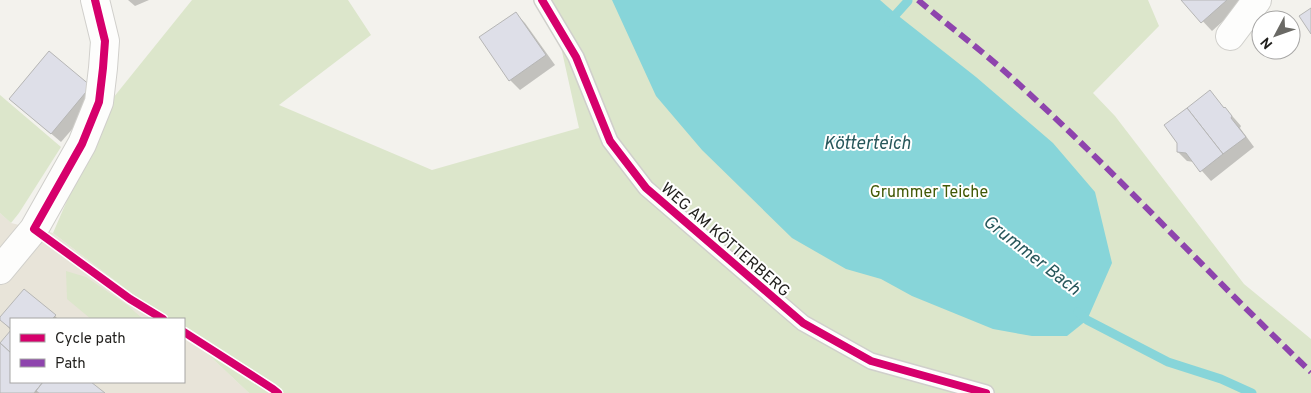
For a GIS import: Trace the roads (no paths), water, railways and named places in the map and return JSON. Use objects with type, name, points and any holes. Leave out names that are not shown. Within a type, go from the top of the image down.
[{"type":"street","points":[[0,270],[34,229],[82,144],[99,102],[105,41],[95,0]]},
{"type":"street","points":[[1230,36],[1257,0]]},
{"type":"lane","name":"WEG AM KÖTTERBERG","points":[[542,0],[576,57],[610,141],[646,188],[803,323],[871,361],[986,393]]},
{"type":"water","name":"Kötterteich","points":[[612,0],[880,0],[976,77],[1053,143],[1095,192],[1112,263],[1087,320],[1067,336],[1032,336],[993,329],[912,296],[881,279],[846,269],[792,238],[702,150],[656,96]]},
{"type":"waterway","points":[[889,22],[908,1]]},
{"type":"waterway","name":"Grummer Bach","points":[[1078,312],[1087,320],[1168,362],[1221,379],[1252,393]]},
{"type":"park label","name":"Grummer Teiche","points":[[929,191]]}]
